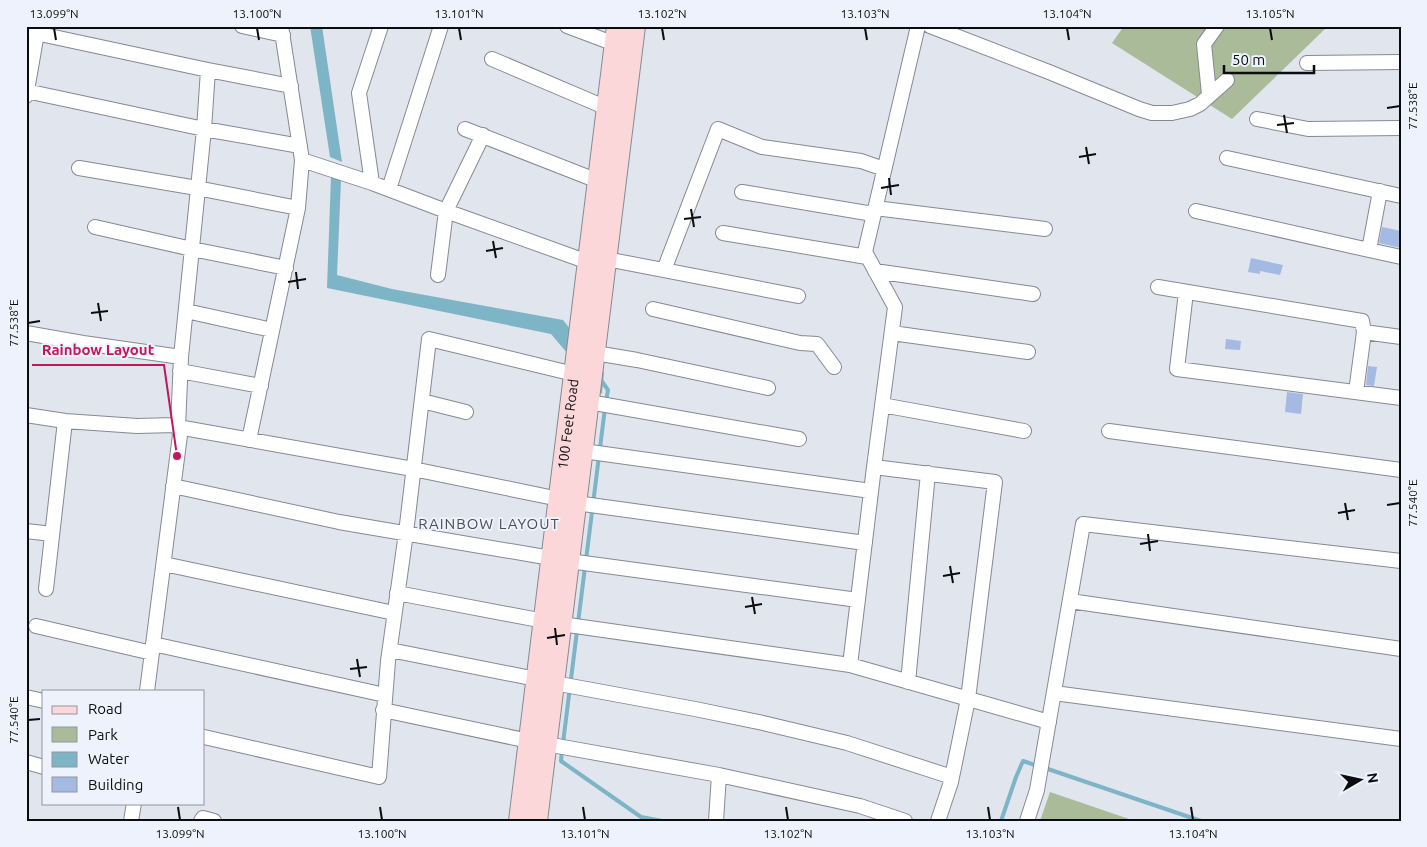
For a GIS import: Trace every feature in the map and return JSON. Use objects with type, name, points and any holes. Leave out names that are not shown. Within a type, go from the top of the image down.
[{"type":"main road","name":"100 Feet Road","points":[[567,501],[582,451],[580,401],[574,374],[590,315],[635,26]]},
{"type":"main road","name":"100 Feet Road","points":[[597,261],[598,181],[616,35]]},
{"type":"main road","name":"100 Feet Road","points":[[537,821],[538,742],[552,622],[580,401],[595,353],[590,315]]},
{"type":"main road","name":"100 Feet Road","points":[[519,821],[538,742]]},
{"type":"street","points":[[242,26],[282,31],[302,160],[298,208],[249,440]]},
{"type":"street","points":[[372,182],[359,93],[382,26]]},
{"type":"street","points":[[389,189],[441,26]]},
{"type":"street","points":[[567,26],[616,35]]},
{"type":"street","points":[[850,665],[882,404],[896,307],[864,252],[918,26]]},
{"type":"street","points":[[930,26],[1152,113],[1172,113],[1190,109],[1200,104],[1226,80]]},
{"type":"street","points":[[1209,94],[1204,44],[1217,26]]},
{"type":"street","points":[[291,86],[32,32],[27,93],[204,129],[300,146]]},
{"type":"street","points":[[492,59],[607,108]]},
{"type":"street","points":[[1307,63],[1401,62]]},
{"type":"street","points":[[147,690],[180,435],[178,427],[180,357],[204,129],[208,70]]},
{"type":"street","points":[[1257,119],[1308,129],[1401,128]]},
{"type":"street","points":[[465,129],[598,181]]},
{"type":"street","points":[[664,270],[718,129],[762,147],[861,161],[884,168]]},
{"type":"street","points":[[438,275],[446,212],[483,135]]},
{"type":"street","points":[[1227,158],[1401,196]]},
{"type":"street","points":[[302,160],[372,182],[446,212],[597,261],[664,270],[798,296]]},
{"type":"street","points":[[78,168],[197,188],[298,208]]},
{"type":"street","points":[[1369,250],[1380,191]]},
{"type":"street","points":[[742,192],[874,211],[1045,230]]},
{"type":"street","points":[[1196,211],[1401,257]]},
{"type":"street","points":[[95,227],[286,268]]},
{"type":"street","points":[[723,233],[868,257]]},
{"type":"street","points":[[875,271],[1033,294]]},
{"type":"street","points":[[1158,288],[1362,321],[1364,332],[1356,392]]},
{"type":"street","points":[[1186,292],[1177,369],[1401,398]]},
{"type":"street","points":[[653,309],[800,343],[817,344],[834,367]]},
{"type":"street","points":[[186,311],[272,330]]},
{"type":"street","points":[[1364,332],[1401,336]]},
{"type":"street","points":[[26,333],[180,357]]},
{"type":"street","points":[[892,333],[1028,352]]},
{"type":"street","points":[[205,737],[379,777],[383,710],[394,613],[406,533],[429,339],[574,374]]},
{"type":"street","points":[[595,353],[768,388]]},
{"type":"street","points":[[180,371],[260,386]]},
{"type":"street","points":[[580,401],[799,439]]},
{"type":"street","points":[[422,402],[466,412]]},
{"type":"street","points":[[882,404],[1024,431]]},
{"type":"street","points":[[26,415],[65,421],[137,426],[172,425],[413,469],[567,501],[865,543]]},
{"type":"street","points":[[46,589],[65,421]]},
{"type":"street","points":[[1109,431],[1401,470]]},
{"type":"street","points":[[582,451],[871,491]]},
{"type":"street","points":[[874,467],[995,482],[968,699],[952,777],[938,821]]},
{"type":"street","points":[[908,682],[928,473]]},
{"type":"street","points":[[172,486],[339,522],[560,559],[858,600]]},
{"type":"street","points":[[1027,821],[1037,790],[1083,524],[1401,561]]},
{"type":"street","points":[[26,531],[52,534]]},
{"type":"street","points":[[164,564],[394,613]]},
{"type":"street","points":[[397,593],[552,622],[850,665],[1049,722]]},
{"type":"street","points":[[1070,602],[1401,649]]},
{"type":"street","points":[[36,626],[385,695]]},
{"type":"street","points":[[390,650],[762,723],[847,743],[952,777]]},
{"type":"street","points":[[1054,693],[1401,739]]},
{"type":"street","points":[[26,698],[42,701]]},
{"type":"street","points":[[383,710],[538,742],[719,775],[860,806],[905,821]]},
{"type":"street","points":[[26,762],[42,766]]},
{"type":"street","points":[[716,821],[719,775]]},
{"type":"street","points":[[131,821],[134,804]]},
{"type":"street","points":[[201,821],[203,818],[214,821]]},
{"type":"green space","points":[[1124,26],[1328,26],[1232,119],[1112,43]]},
{"type":"green space","points":[[1050,792],[1132,820],[1135,821],[1040,821]]},
{"type":"water","points":[[310,26],[322,26],[342,162],[330,157]]},
{"type":"water","points":[[331,176],[341,180],[337,275],[392,289],[563,320],[604,372],[602,394],[551,334],[327,288]]},
{"type":"building","points":[[1382,227],[1401,231],[1401,248],[1379,243]]},
{"type":"building","points":[[1251,258],[1283,265],[1280,275],[1260,271],[1260,274],[1248,272]]},
{"type":"building","points":[[1226,339],[1241,341],[1240,350],[1225,349]]},
{"type":"building","points":[[1368,366],[1377,367],[1374,386],[1366,385]]},
{"type":"building","points":[[1287,392],[1303,394],[1301,414],[1285,412]]},
{"type":"waterway","points":[[601,380],[608,390],[606,401]]},
{"type":"waterway","points":[[586,560],[605,408]]},
{"type":"waterway","points":[[563,743],[585,567]]},
{"type":"waterway","points":[[562,750],[561,761],[641,817],[662,821]]},
{"type":"waterway","points":[[1001,821],[1023,761],[1038,766]]},
{"type":"waterway","points":[[1045,768],[1201,821]]},
{"type":"place","name":"Rainbow Layout","points":[[177,456]]},
{"type":"district","name":"RAINBOW LAYOUT","points":[[489,524]]}]
